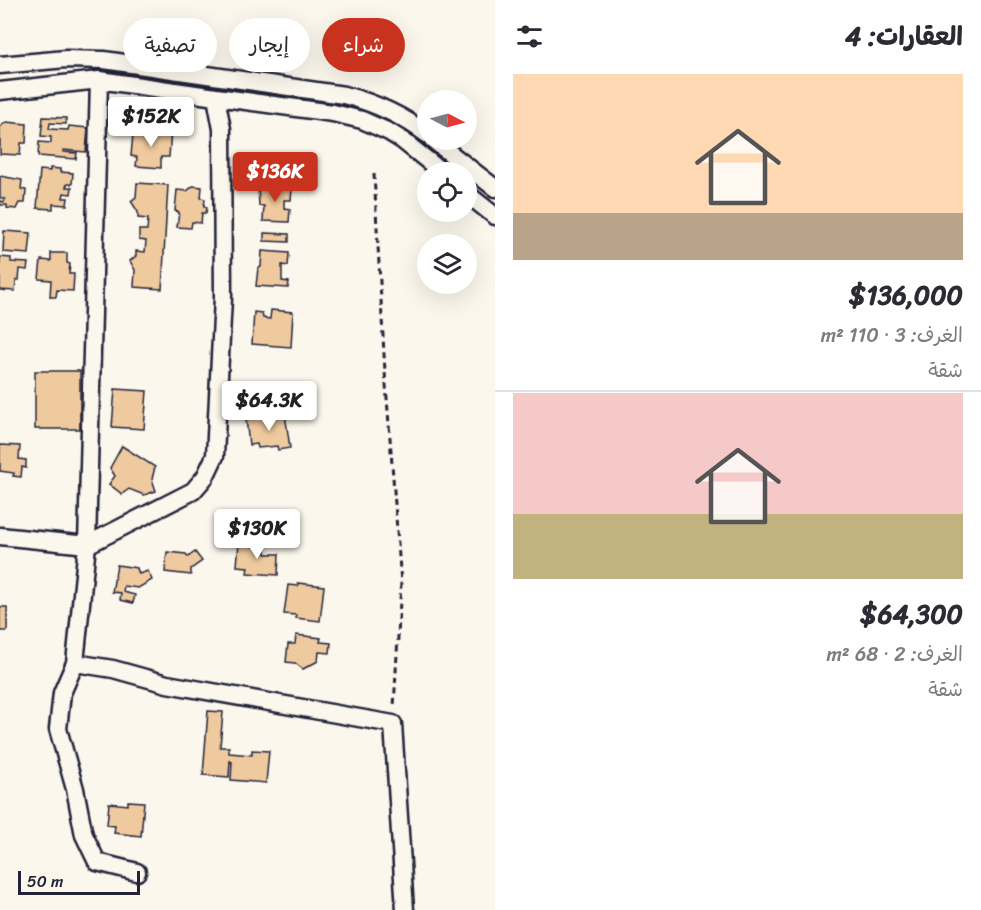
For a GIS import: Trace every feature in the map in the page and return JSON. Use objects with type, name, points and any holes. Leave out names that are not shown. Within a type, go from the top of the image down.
[{"type":"street","points":[[0,65],[66,59],[104,60],[344,95],[379,105],[417,128]]},
{"type":"street","points":[[99,80],[87,545],[75,663],[62,693],[57,729],[75,789],[84,835],[97,862],[137,872]]},
{"type":"street","points":[[0,91],[99,80],[333,113],[362,120],[395,136],[429,162]]},
{"type":"street","points":[[0,536],[87,545],[193,491],[205,477],[215,456],[223,298],[222,129],[216,97]]},
{"type":"street","points":[[446,150],[495,188]]},
{"type":"street","points":[[477,202],[495,216]]},
{"type":"street","points":[[75,663],[114,669],[167,684],[393,724],[405,910]]},
{"type":"path","points":[[374,174],[386,384],[401,583],[393,724]]},
{"type":"building","points":[[123,106],[172,109],[171,121],[123,118]]},
{"type":"building","points":[[43,117],[66,118],[66,124],[50,123],[49,129],[68,130],[69,126],[88,128],[86,152],[63,150],[63,152],[77,153],[76,159],[38,156],[39,142],[51,143],[51,137],[41,136]]},
{"type":"building","points":[[6,122],[27,124],[26,143],[21,143],[20,155],[0,154],[0,127]]},
{"type":"building","points":[[149,129],[171,130],[169,157],[161,157],[161,168],[136,166],[137,157],[131,156],[133,134],[148,135]]},
{"type":"building","points":[[50,168],[73,173],[72,184],[67,184],[66,187],[72,187],[71,194],[64,193],[63,198],[68,198],[67,205],[53,204],[53,209],[37,208],[40,170],[50,171]]},
{"type":"building","points":[[0,176],[22,180],[21,189],[26,190],[25,203],[19,203],[16,209],[0,205],[0,201],[4,202],[5,199],[0,198]]},
{"type":"building","points":[[137,183],[168,185],[162,289],[134,287],[135,270],[130,261],[136,256],[136,251],[145,252],[146,241],[139,240],[139,230],[147,230],[148,219],[138,218],[138,212],[131,201],[136,197]]},
{"type":"building","points":[[258,185],[292,189],[291,200],[284,200],[284,208],[290,209],[289,222],[263,221],[264,206],[259,206]]},
{"type":"building","points":[[193,186],[202,187],[201,198],[205,199],[206,213],[202,213],[201,223],[192,222],[191,228],[177,227],[179,212],[175,211],[177,190],[187,191]]},
{"type":"building","points":[[4,231],[31,233],[29,254],[3,252]]},
{"type":"building","points":[[264,233],[289,234],[289,242],[264,241]]},
{"type":"building","points":[[262,251],[289,253],[288,266],[282,265],[282,281],[289,282],[288,288],[256,286]]},
{"type":"building","points":[[51,253],[67,253],[67,263],[70,264],[69,274],[74,274],[73,291],[57,290],[56,297],[50,297],[51,280],[39,279],[41,260],[51,261]]},
{"type":"building","points":[[0,257],[11,258],[11,262],[28,263],[27,270],[20,269],[15,291],[0,290]]},
{"type":"building","points":[[271,310],[293,312],[291,347],[252,344],[254,312],[262,313],[263,318],[270,319]]},
{"type":"building","points":[[35,371],[80,371],[80,429],[35,429]]},
{"type":"building","points":[[115,389],[147,391],[144,429],[112,427]]},
{"type":"building","points":[[285,414],[290,448],[278,450],[277,446],[258,448],[257,444],[249,445],[246,419]]},
{"type":"building","points":[[0,445],[20,446],[19,459],[26,460],[26,468],[22,467],[21,477],[13,476],[14,473],[0,471]]},
{"type":"building","points":[[122,446],[155,467],[152,479],[156,491],[144,495],[129,489],[122,494],[109,484],[115,476],[110,468]]},
{"type":"building","points":[[239,542],[251,542],[251,546],[266,547],[266,554],[279,554],[278,575],[247,573],[248,567],[237,566]]},
{"type":"building","points":[[167,552],[186,554],[188,557],[195,552],[202,561],[191,569],[191,575],[165,572]]},
{"type":"building","points":[[117,565],[137,568],[139,574],[148,571],[152,580],[138,588],[124,586],[123,592],[135,595],[133,603],[120,600],[121,593],[112,592]]},
{"type":"building","points":[[298,583],[324,586],[320,621],[284,614],[288,585],[298,586]]},
{"type":"building","points":[[0,607],[7,607],[7,631],[0,631]]},
{"type":"building","points":[[296,635],[321,638],[320,642],[331,643],[330,653],[319,652],[318,661],[303,669],[295,663],[286,662],[288,644],[295,644]]},
{"type":"building","points":[[208,711],[223,712],[220,747],[229,747],[229,753],[252,755],[252,750],[269,751],[266,783],[231,780],[232,762],[230,761],[229,777],[203,775]]},
{"type":"building","points":[[128,801],[144,802],[141,836],[114,833],[115,826],[107,825],[109,803],[128,805]]}]
